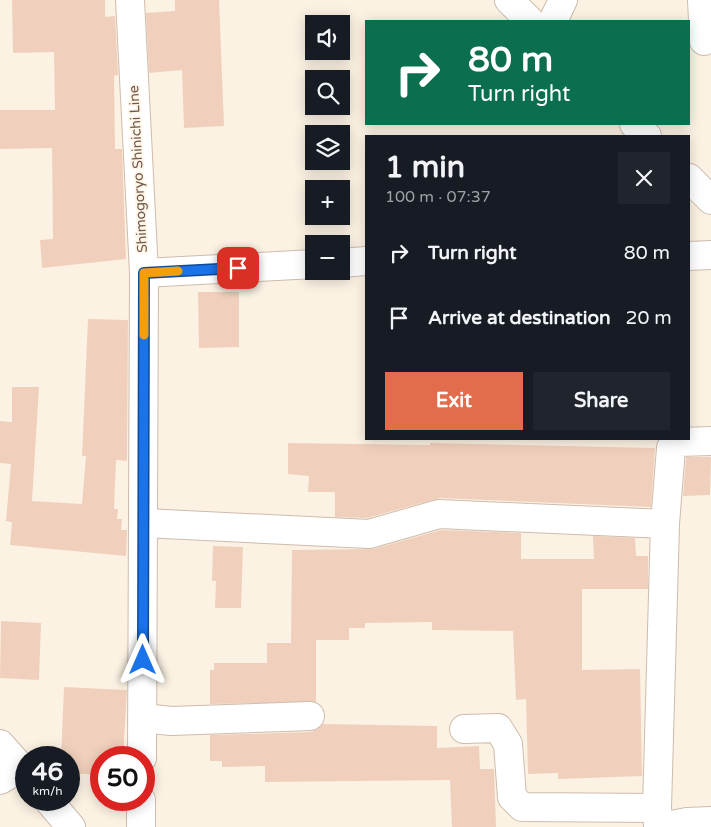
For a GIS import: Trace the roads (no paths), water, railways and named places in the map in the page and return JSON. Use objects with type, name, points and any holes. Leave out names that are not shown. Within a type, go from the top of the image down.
[{"type":"street","name":"Shimogoryo Shinichi Line","points":[[130,0],[144,273],[142,746]]},
{"type":"street","points":[[509,0],[529,20]]},
{"type":"street","points":[[553,20],[563,0]]},
{"type":"street","points":[[701,41],[702,0]]},
{"type":"street","points":[[635,125],[646,135]]},
{"type":"street","points":[[690,179],[711,200]]},
{"type":"street","points":[[690,256],[711,255]]},
{"type":"street","points":[[350,262],[365,261]]},
{"type":"street","points":[[144,273],[305,264]]},
{"type":"street","points":[[659,821],[665,524],[671,448],[678,442],[711,440]]},
{"type":"street","points":[[144,523],[369,534],[439,514],[665,524]]},
{"type":"street","points":[[143,718],[171,721],[310,716]]},
{"type":"street","points":[[464,729],[498,728],[508,744],[512,797],[522,807],[659,821],[711,821]]},
{"type":"street","points":[[0,744],[15,771]]},
{"type":"street","points":[[57,811],[71,827]]},
{"type":"street","points":[[141,811],[141,827]]}]
